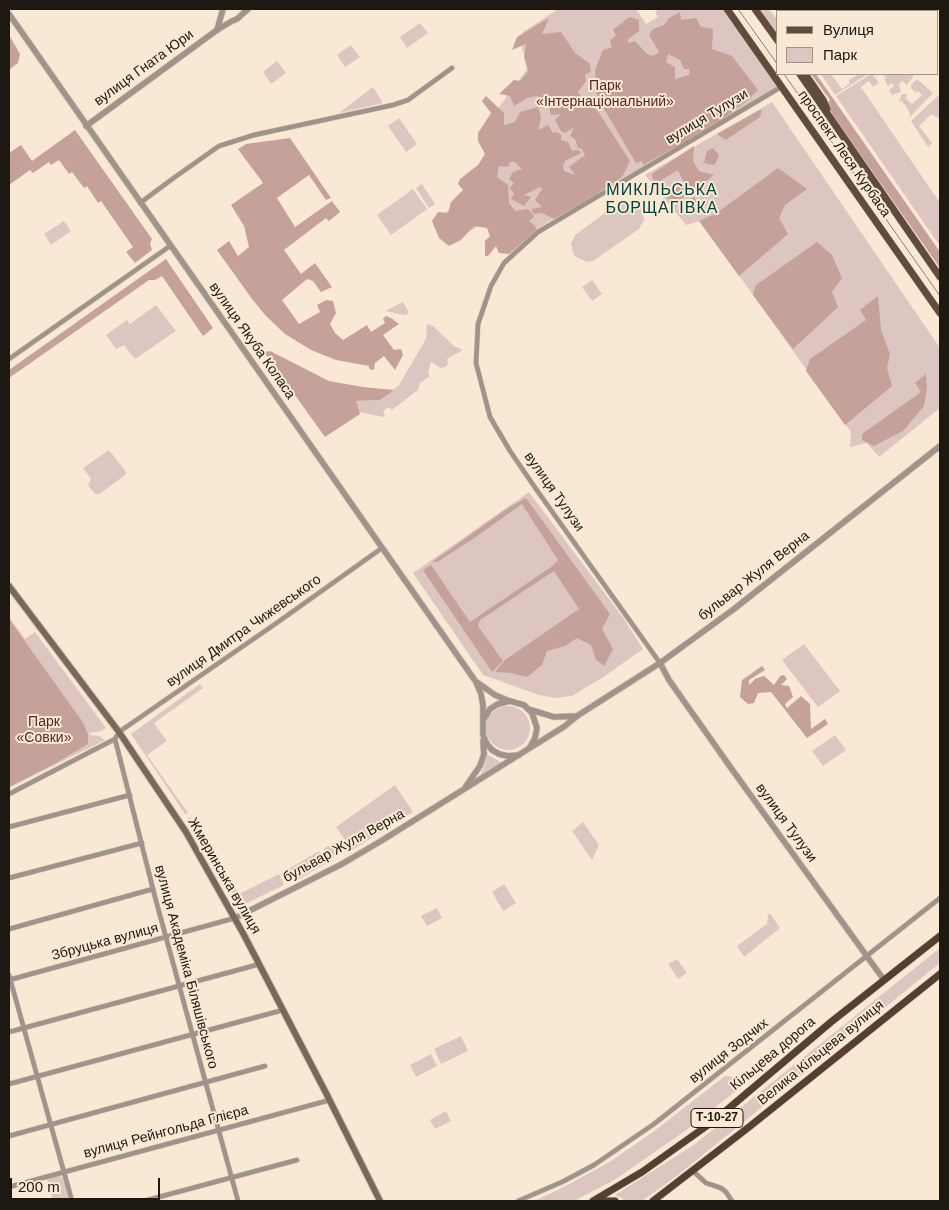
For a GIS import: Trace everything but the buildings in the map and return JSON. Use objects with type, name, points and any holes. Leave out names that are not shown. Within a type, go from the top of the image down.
[{"type":"highway","name":"Кільцева дорога","points":[[594,1201],[642,1172],[715,1120],[831,1022],[940,936]]},
{"type":"highway","name":"Велика Кільцева вулиця","points":[[653,1201],[940,974]]},
{"type":"highway","points":[[594,1201],[615,1201]]},
{"type":"main road","name":"проспект Леся Курбаса","points":[[726,9],[940,313]]},
{"type":"main road","points":[[755,9],[776,38]]},
{"type":"main road","name":"проспект Леся Курбаса","points":[[801,75],[940,277]]},
{"type":"main road","points":[[806,75],[823,100],[831,119]]},
{"type":"main road","points":[[933,267],[940,272]]},
{"type":"main road","name":"Жмеринська вулиця","points":[[9,586],[119,732],[182,826],[260,964],[380,1201]]},
{"type":"street","points":[[241,11],[248,9]]},
{"type":"street","points":[[223,11],[226,19],[232,21]]},
{"type":"street","points":[[217,30],[223,11]]},
{"type":"street","name":"вулиця Гната Юри","points":[[86,126],[217,30],[238,19],[241,11]]},
{"type":"street","name":"вулиця Якуба Коласа","points":[[9,14],[476,682],[483,705],[483,721]]},
{"type":"street","points":[[140,203],[219,146],[254,135],[394,105],[408,100],[452,68]]},
{"type":"street","name":"вулиця Тулузи","points":[[782,87],[538,232],[504,263],[491,286],[478,324],[476,363],[490,417],[510,451],[660,663],[674,687],[884,980]]},
{"type":"street","points":[[9,359],[170,246]]},
{"type":"street","name":"бульвар Жуля Верна","points":[[235,918],[342,864],[529,749],[660,663],[734,609],[940,446]]},
{"type":"street","name":"вулиця Дмитра Чижевського","points":[[119,732],[382,548]]},
{"type":"street","name":"вулиця Якуба Коласа","points":[[476,682],[495,696],[510,701]]},
{"type":"street","points":[[519,755],[508,756],[499,754],[487,744],[483,735],[483,721],[490,709],[498,704],[510,701],[554,717],[577,716]]},
{"type":"street","points":[[528,708],[535,719],[537,728],[535,738],[529,749]]},
{"type":"street","points":[[9,794],[115,739],[119,732]]},
{"type":"street","name":"бульвар Жуля Верна","points":[[463,790],[480,766],[484,754],[483,735]]},
{"type":"street","name":"вулиця Академіка Біляшівського","points":[[115,739],[166,938],[238,1201]]},
{"type":"street","points":[[9,827],[130,795]]},
{"type":"street","points":[[9,878],[142,843]]},
{"type":"street","points":[[9,930],[153,889]]},
{"type":"street","name":"вулиця Зодчих","points":[[518,1201],[562,1182],[594,1165],[654,1124],[940,898]]},
{"type":"street","name":"Збруцька вулиця","points":[[9,979],[235,918]]},
{"type":"street","points":[[9,1032],[260,964]]},
{"type":"street","points":[[9,979],[72,1201]]},
{"type":"street","points":[[9,1084],[283,1010]]},
{"type":"street","points":[[9,1136],[264,1066]]},
{"type":"street","name":"вулиця Рейнгольда Глієра","points":[[9,1187],[330,1100]]},
{"type":"street","points":[[144,1201],[297,1160]]},
{"type":"street","points":[[693,1171],[706,1183],[721,1188],[732,1201]]},
{"type":"green space","name":"Парк «Інтернаціональний»","points":[[558,9],[636,9],[646,24],[658,17],[655,12],[659,9],[723,9],[778,87],[540,227],[511,252],[488,221],[449,243],[436,221],[467,193],[492,153],[480,133],[530,65],[522,49],[523,32]]},
{"type":"green space","points":[[758,9],[769,9],[776,18],[775,32]]},
{"type":"green space","points":[[680,12],[681,20],[696,18],[701,27],[713,29],[712,49],[732,56],[758,90],[747,101],[712,127],[643,165],[642,161],[636,163],[597,97],[595,70],[603,50],[612,47],[610,41],[616,35],[613,30],[629,17],[639,20],[639,31],[628,39],[628,43],[635,41],[647,54],[653,56],[659,52],[649,35],[653,29],[664,25],[669,18]],"holes":[[[668,54],[680,60],[684,69],[690,69],[689,75],[675,79],[675,67],[666,62]]]},
{"type":"green space","points":[[549,18],[542,34],[561,32],[575,53],[589,63],[591,71],[585,75],[586,81],[578,92],[585,102],[597,110],[630,161],[622,177],[591,198],[554,219],[542,213],[534,214],[531,209],[542,207],[535,200],[542,189],[540,187],[524,195],[531,197],[524,206],[511,199],[514,194],[510,188],[514,183],[509,179],[513,172],[522,169],[515,162],[510,162],[508,167],[499,166],[497,177],[508,185],[509,203],[515,211],[528,209],[534,216],[529,221],[537,230],[509,254],[499,253],[496,246],[488,256],[485,256],[485,241],[490,236],[487,228],[474,226],[461,240],[449,246],[439,238],[432,221],[438,212],[448,213],[451,202],[463,190],[458,184],[460,179],[478,165],[485,154],[478,141],[478,133],[491,113],[482,101],[486,96],[504,113],[504,125],[515,122],[520,112],[538,107],[541,118],[538,130],[548,125],[553,133],[557,132],[561,135],[561,140],[568,142],[572,151],[579,150],[581,153],[565,161],[564,171],[575,175],[569,167],[585,155],[582,149],[578,148],[575,139],[570,136],[574,127],[565,133],[561,131],[555,120],[561,114],[551,115],[548,103],[537,96],[527,98],[514,106],[510,96],[499,94],[514,80],[520,81],[528,71],[524,57],[526,44],[512,50],[517,37]]},
{"type":"green space","points":[[420,23],[428,33],[407,48],[400,37]]},
{"type":"green space","points":[[9,35],[20,54],[18,63],[9,70]]},
{"type":"green space","points":[[351,45],[360,57],[345,67],[337,55]]},
{"type":"green space","points":[[277,61],[286,73],[271,84],[263,72]]},
{"type":"green space","points":[[812,75],[817,75],[940,252],[940,268],[832,114],[828,102],[830,100]]},
{"type":"green space","points":[[822,75],[832,75],[842,89],[849,84],[849,80],[857,75],[866,75],[835,95]]},
{"type":"green space","points":[[869,75],[873,75],[879,83],[873,87],[869,81],[861,87],[940,203],[940,246],[836,96]]},
{"type":"green space","points":[[884,75],[913,75],[907,85],[902,81],[899,85],[901,92],[892,95],[889,90],[894,86],[892,83],[888,86],[884,79],[886,78]]},
{"type":"green space","points":[[917,79],[933,93],[909,118],[910,113],[902,101],[899,102],[902,94],[906,94],[905,98],[912,104],[922,95],[918,91],[916,93],[911,88],[911,85]]},
{"type":"green space","points":[[373,87],[383,103],[339,113]]},
{"type":"green space","points":[[940,94],[940,119],[931,114],[919,126],[932,143],[928,147],[911,121]]},
{"type":"green space","points":[[772,102],[940,348],[940,408],[879,457],[867,443],[850,447],[851,432],[700,221],[686,225],[645,175]]},
{"type":"green space","points":[[762,109],[760,117],[726,140],[717,134]]},
{"type":"green space","points":[[399,118],[417,144],[406,152],[388,126]]},
{"type":"green space","points":[[75,130],[152,239],[150,244],[152,250],[135,263],[126,252],[133,247],[101,201],[98,203],[87,186],[84,188],[72,172],[69,174],[59,160],[51,165],[49,162],[33,173],[30,170],[9,185],[9,153],[21,145],[32,161]]},
{"type":"green space","points":[[290,138],[331,198],[326,200],[309,175],[277,198],[295,227],[332,201],[340,212],[329,221],[326,218],[284,250],[301,274],[315,263],[332,287],[321,292],[313,281],[307,279],[282,300],[299,324],[320,312],[317,305],[326,300],[333,301],[336,313],[330,324],[335,333],[343,340],[367,325],[371,332],[385,323],[383,319],[386,316],[391,318],[399,324],[383,335],[394,350],[401,349],[403,355],[395,370],[384,356],[375,363],[374,370],[369,369],[369,366],[336,360],[311,350],[285,334],[252,299],[217,250],[229,241],[238,256],[249,247],[244,226],[231,205],[263,183],[238,149],[246,144]]},
{"type":"green space","points":[[694,146],[693,161],[699,171],[714,175],[673,205],[666,196],[684,183],[678,170],[660,181],[653,180],[652,174]]},
{"type":"green space","points":[[713,148],[719,155],[715,165],[704,163],[707,151]]},
{"type":"green space","points":[[778,168],[807,189],[785,205],[779,218],[788,234],[739,276],[699,221],[715,214]]},
{"type":"green space","points":[[422,184],[435,204],[429,208],[416,188]]},
{"type":"green space","points":[[413,189],[427,209],[391,235],[377,215]]},
{"type":"green space","points":[[694,197],[702,211],[696,213],[682,211],[684,204]]},
{"type":"green space","points":[[620,202],[635,202],[642,210],[644,220],[639,229],[593,261],[588,262],[574,255],[571,244],[575,235]]},
{"type":"green space","points":[[64,221],[71,231],[51,245],[44,234]]},
{"type":"green space","points":[[817,242],[832,255],[842,278],[832,292],[838,307],[793,349],[753,295],[756,285]]},
{"type":"green space","points":[[166,259],[213,328],[203,336],[162,276],[155,280],[149,280],[9,378],[9,370]]},
{"type":"green space","points":[[592,280],[602,294],[592,301],[582,287]]},
{"type":"green space","points":[[878,296],[881,330],[890,354],[887,368],[892,386],[845,425],[806,371],[810,359],[866,320],[860,310]]},
{"type":"green space","points":[[403,302],[409,312],[408,314],[404,315],[385,311]]},
{"type":"green space","points":[[156,305],[176,331],[135,359],[124,345],[116,349],[106,335],[127,320],[130,324]]},
{"type":"green space","points":[[427,324],[433,326],[454,346],[463,350],[447,359],[446,367],[441,368],[431,362],[428,372],[430,376],[420,383],[418,390],[392,410],[389,407],[383,411],[385,415],[383,417],[359,412],[356,401],[380,400],[399,385],[426,339]]},
{"type":"green space","points":[[270,351],[329,381],[394,390],[380,400],[356,401],[360,414],[325,437],[264,352]]},
{"type":"green space","points":[[926,374],[927,388],[924,406],[903,431],[874,446],[862,440],[862,434],[921,392],[915,383]]},
{"type":"green space","points":[[109,450],[126,472],[125,475],[98,495],[88,485],[91,479],[83,468]]},
{"type":"green space","points":[[529,492],[624,619],[643,649],[605,676],[572,696],[556,698],[539,695],[483,675],[413,573]]},
{"type":"green space","points":[[526,498],[610,614],[602,629],[613,649],[604,666],[596,660],[591,645],[577,638],[565,646],[547,651],[542,665],[527,677],[495,672],[505,660],[579,609],[554,571],[480,620],[478,626],[503,661],[492,672],[423,570],[431,565],[470,622],[551,567],[558,560],[522,504],[473,539],[437,562],[432,562],[508,508]]},
{"type":"green space","name":"Парк «Совки»","points":[[9,617],[25,639],[35,632],[106,728],[89,733],[105,740],[9,788]]},
{"type":"green space","name":"Парк «Совки»","points":[[9,619],[82,721],[88,734],[88,744],[9,787]]},
{"type":"green space","points":[[804,644],[840,691],[818,707],[782,660]]},
{"type":"green space","points":[[762,666],[765,670],[749,680],[749,685],[755,679],[764,676],[774,685],[780,676],[784,675],[787,679],[781,685],[789,686],[793,697],[785,704],[787,708],[801,696],[810,704],[811,729],[825,719],[828,724],[807,738],[771,692],[758,693],[754,703],[748,704],[740,697],[742,680]]},
{"type":"green space","points":[[200,684],[203,688],[154,723],[167,741],[147,755],[188,813],[185,814],[131,734]]},
{"type":"green space","points":[[512,706],[524,712],[529,719],[529,737],[524,744],[517,749],[504,750],[496,747],[489,740],[486,724],[489,716],[496,709]]},
{"type":"green space","points":[[835,735],[846,750],[823,766],[812,751]]},
{"type":"green space","points":[[487,754],[502,763],[478,779],[483,769]]},
{"type":"green space","points":[[395,785],[413,812],[352,850],[336,827]]},
{"type":"green space","points":[[190,817],[239,894],[279,874],[284,885],[240,905],[188,819]]},
{"type":"green space","points":[[583,822],[599,845],[592,860],[572,831]]},
{"type":"green space","points":[[339,840],[345,850],[330,859],[323,849]]},
{"type":"green space","points":[[319,851],[327,863],[294,882],[287,870]]},
{"type":"green space","points":[[504,884],[516,903],[503,911],[492,892]]},
{"type":"green space","points":[[437,908],[442,918],[427,926],[421,916]]},
{"type":"green space","points":[[770,913],[780,928],[744,957],[737,946],[767,924]]},
{"type":"green space","points":[[940,948],[940,963],[678,1175],[642,1201],[624,1201],[615,1195],[692,1146]]},
{"type":"green space","points":[[677,959],[687,973],[678,979],[668,964]]},
{"type":"green space","points":[[461,1036],[468,1051],[441,1064],[434,1049]]},
{"type":"green space","points":[[431,1054],[437,1066],[416,1077],[410,1065]]},
{"type":"green space","points":[[725,1076],[734,1077],[730,1082],[736,1091],[685,1131],[616,1179],[574,1201],[534,1201],[608,1163],[653,1132]]},
{"type":"green space","points":[[446,1111],[451,1121],[435,1129],[430,1120]]},
{"type":"green space","points":[[59,1176],[64,1178],[70,1201],[53,1201],[47,1179]]},
{"type":"tram line","points":[[738,9],[776,62]]},
{"type":"tram line","points":[[785,75],[940,296]]},
{"type":"district","name":"МИКІЛЬСЬКА БОРЩАГІВКА","points":[[662,200]]}]
